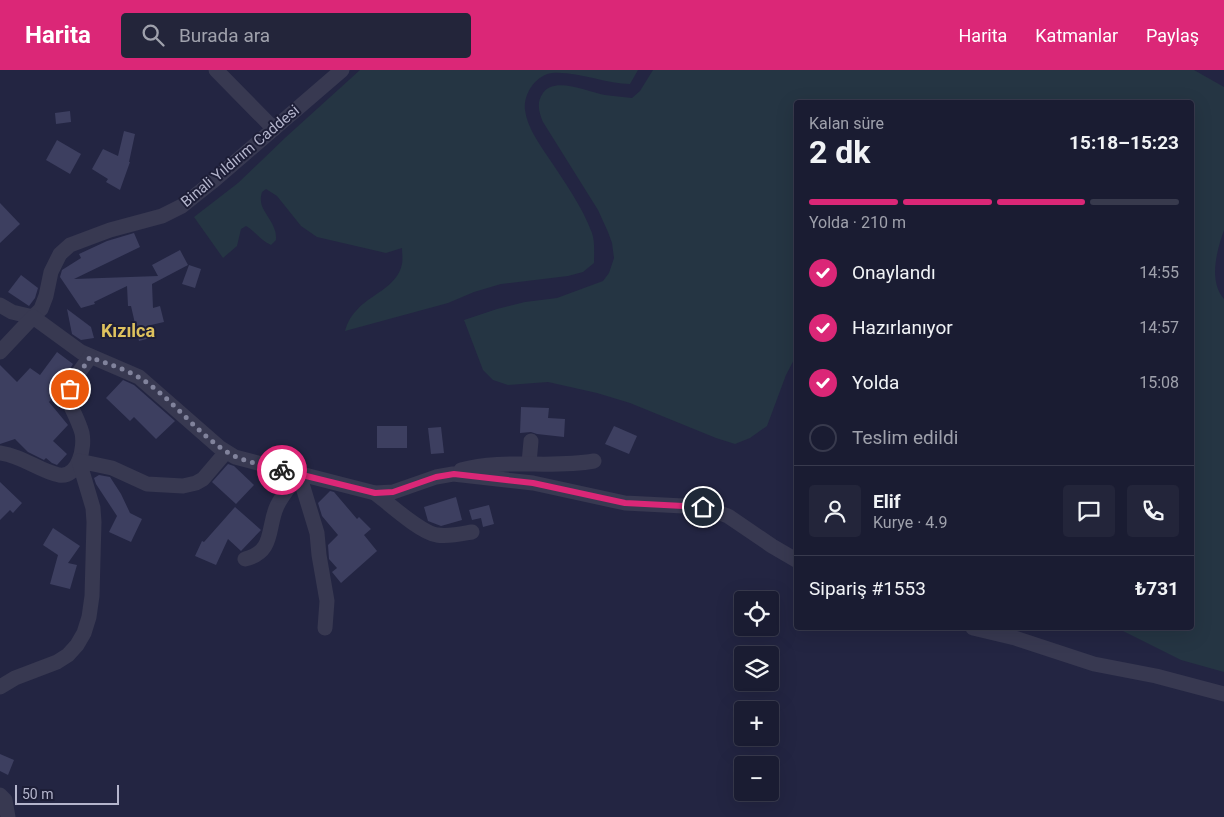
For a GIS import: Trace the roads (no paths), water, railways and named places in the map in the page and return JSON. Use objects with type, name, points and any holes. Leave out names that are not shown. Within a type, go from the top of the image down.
[{"type":"street","points":[[216,70],[274,129]]},
{"type":"street","name":"Binali Yıldırım Caddesi","points":[[0,352],[41,309],[51,272],[60,254],[70,244],[110,230],[162,216],[182,206],[342,70]]},
{"type":"street","points":[[0,305],[12,312],[33,317],[90,357],[139,377],[226,452],[245,460],[375,493],[393,492],[447,474],[488,465],[568,464],[594,461]]},
{"type":"street","points":[[0,453],[21,458],[59,475],[66,475],[72,472],[79,461],[83,441],[68,400],[68,394],[90,357]]},
{"type":"street","points":[[529,463],[531,441]]},
{"type":"street","points":[[79,461],[112,468],[147,484],[175,487],[190,485],[203,479],[226,452]]},
{"type":"street","points":[[0,687],[15,678],[68,656],[84,634],[92,596],[94,522],[93,508],[79,461]]},
{"type":"street","points":[[245,559],[254,557],[266,545],[277,506],[299,474]]},
{"type":"street","points":[[299,474],[318,533],[319,555],[327,601],[325,628]]},
{"type":"street","points":[[447,474],[533,483],[625,503],[703,507],[728,516],[794,559]]},
{"type":"street","points":[[375,493],[432,534],[444,536],[472,532]]},
{"type":"street","points":[[981,630],[1015,638],[1094,664],[1156,676],[1224,694]]},
{"type":"street","points":[[0,795],[5,800],[8,817]]},
{"type":"district","name":"Kızılca","points":[[128,330]]}]
